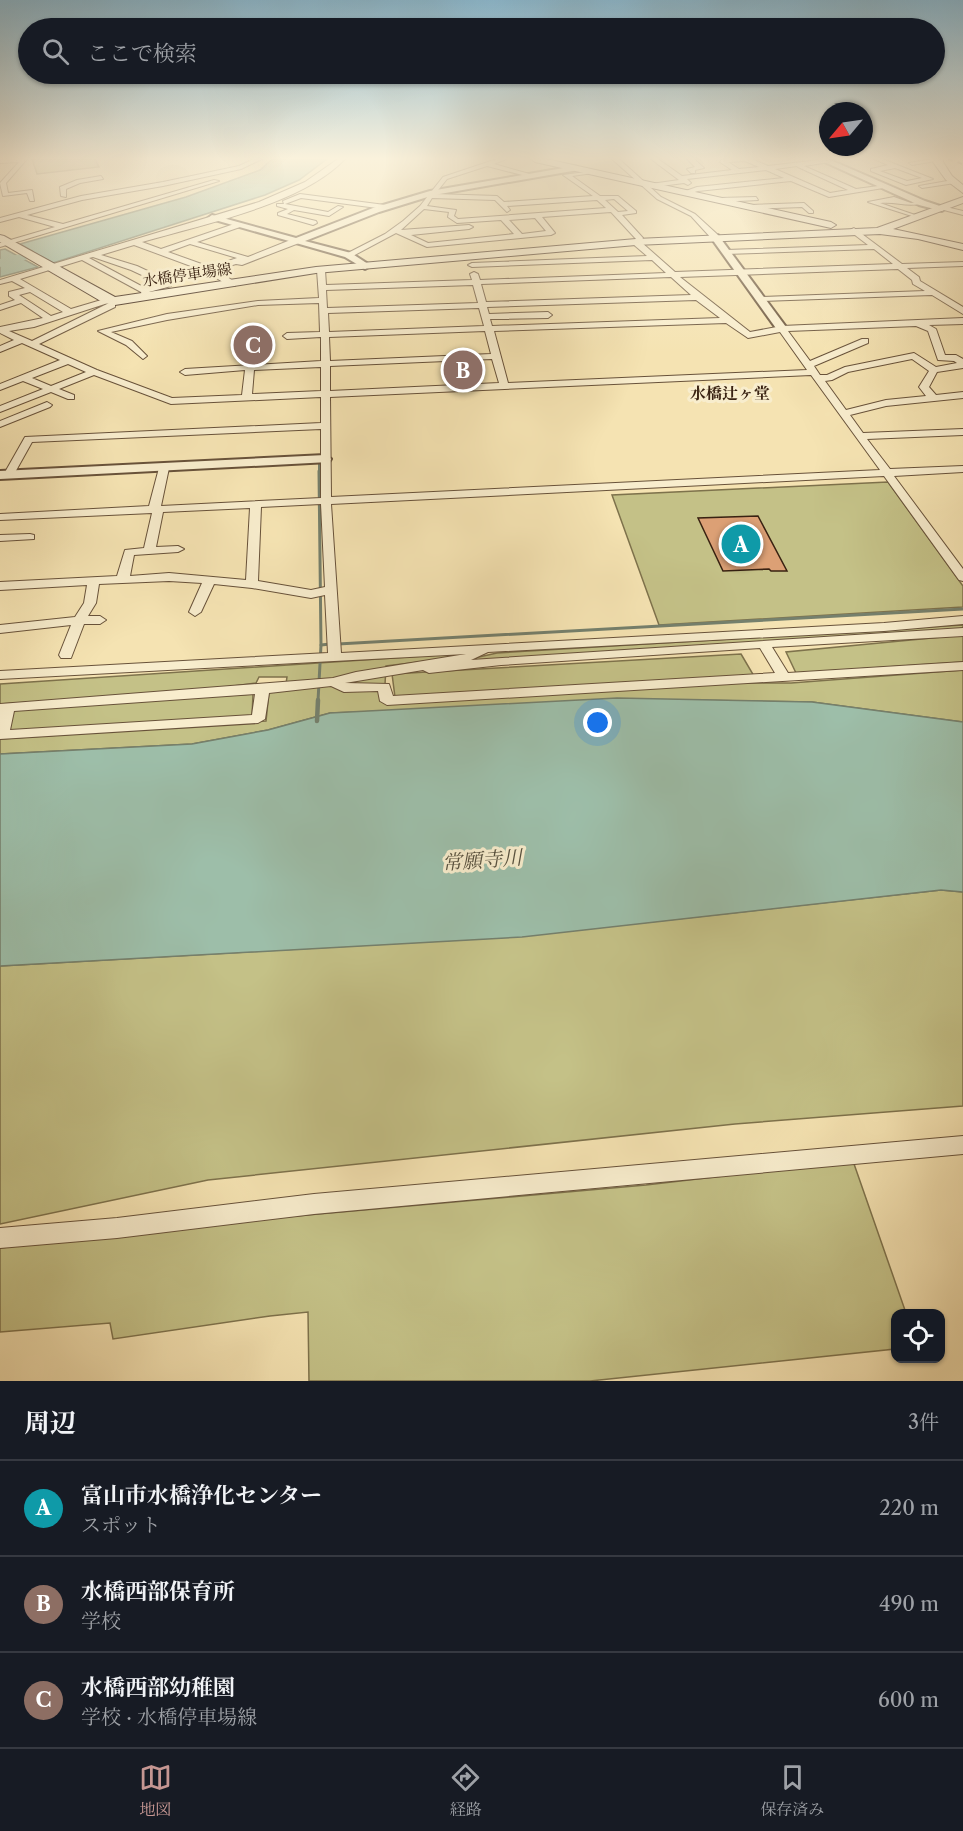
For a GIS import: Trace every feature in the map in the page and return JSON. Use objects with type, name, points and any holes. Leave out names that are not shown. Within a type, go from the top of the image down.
[{"type":"main road","points":[[821,223],[854,231]]},
{"type":"main road","name":"水橋停車場線","points":[[111,301],[145,294],[232,284],[321,270],[471,261],[636,242],[878,231],[899,223]]},
{"type":"main road","points":[[878,231],[904,233],[963,247]]},
{"type":"main road","points":[[5,243],[111,301]]},
{"type":"street","points":[[53,223],[63,227]]},
{"type":"street","points":[[5,243],[76,223]]},
{"type":"street","points":[[0,282],[194,223]]},
{"type":"street","points":[[231,223],[348,255],[365,266]]},
{"type":"street","points":[[234,265],[342,223]]},
{"type":"street","points":[[400,232],[408,223]]},
{"type":"street","points":[[511,223],[520,236]]},
{"type":"street","points":[[348,255],[400,232],[520,236],[551,233],[543,223]]},
{"type":"street","points":[[624,223],[640,240],[636,242],[672,275],[748,335],[782,329],[963,321]]},
{"type":"street","points":[[701,223],[715,237],[760,298],[963,578]]},
{"type":"street","points":[[161,252],[237,225]]},
{"type":"street","points":[[854,231],[932,293],[963,311]]},
{"type":"street","points":[[400,232],[427,245],[483,233]]},
{"type":"street","points":[[134,242],[210,270],[232,284]]},
{"type":"street","points":[[190,242],[248,259]]},
{"type":"street","points":[[726,252],[874,247]]},
{"type":"street","points":[[83,258],[145,294],[168,284],[134,268],[95,255]]},
{"type":"street","points":[[504,385],[484,317],[471,261],[535,263],[654,258]]},
{"type":"street","points":[[210,270],[248,259]]},
{"type":"street","points":[[613,260],[622,277]]},
{"type":"street","points":[[575,261],[582,279]]},
{"type":"street","points":[[535,263],[542,302],[553,327]]},
{"type":"street","points":[[323,288],[963,264]]},
{"type":"street","points":[[321,270],[325,336],[326,504],[335,657]]},
{"type":"street","points":[[13,278],[71,313]]},
{"type":"street","points":[[514,281],[520,303]]},
{"type":"street","points":[[32,289],[12,294],[50,319]]},
{"type":"street","points":[[760,298],[932,293]]},
{"type":"street","points":[[322,311],[698,297]]},
{"type":"street","points":[[0,308],[22,300]]},
{"type":"street","points":[[143,356],[129,343],[102,331],[167,317],[258,303],[323,300]]},
{"type":"street","points":[[0,330],[50,319],[111,301],[114,304],[88,319],[31,345]]},
{"type":"street","points":[[484,317],[548,315]]},
{"type":"street","points":[[287,336],[728,320]]},
{"type":"street","points":[[917,323],[932,329],[941,358],[956,358],[963,364]]},
{"type":"street","points":[[0,330],[94,372],[171,401],[813,371],[829,378],[846,370],[914,356],[934,369],[963,364]]},
{"type":"street","points":[[0,349],[21,340]]},
{"type":"street","points":[[813,371],[840,352],[865,341]]},
{"type":"street","points":[[840,352],[870,364]]},
{"type":"street","points":[[185,372],[496,356]]},
{"type":"street","points":[[0,387],[69,360]]},
{"type":"street","points":[[247,396],[250,367]]},
{"type":"street","points":[[933,398],[924,387],[934,369]]},
{"type":"street","points":[[0,409],[94,372]]},
{"type":"street","points":[[24,378],[71,397]]},
{"type":"street","points":[[843,414],[886,403],[963,395]]},
{"type":"street","points":[[0,424],[47,405]]},
{"type":"street","points":[[5,475],[29,439],[324,426]]},
{"type":"street","points":[[860,436],[963,432]]},
{"type":"street","points":[[5,475],[325,459]]},
{"type":"street","points":[[148,551],[164,468]]},
{"type":"street","points":[[0,517],[326,504],[963,470]]},
{"type":"street","points":[[252,584],[256,505]]},
{"type":"street","points":[[0,538],[30,537]]},
{"type":"street","points":[[123,578],[129,552],[178,549]]},
{"type":"street","points":[[0,586],[169,577],[252,584],[311,594],[330,590]]},
{"type":"street","points":[[66,655],[79,620],[90,603],[94,580]]},
{"type":"street","points":[[195,612],[209,581]]},
{"type":"street","points":[[0,629],[79,620],[100,620]]},
{"type":"street","points":[[0,675],[884,627],[963,620]]},
{"type":"street","points":[[427,665],[429,669],[501,661],[963,632]]},
{"type":"street","points":[[764,644],[784,677]]},
{"type":"street","points":[[263,689],[258,719],[2,735],[4,708],[333,682],[469,657],[485,649]]},
{"type":"street","points":[[333,682],[344,688],[384,687],[387,701],[963,666]]},
{"type":"street","points":[[0,1238],[117,1228],[314,1204],[963,1145]]},
{"type":"shaded area","points":[[888,482],[963,586],[963,607],[659,625],[612,495]]},
{"type":"shaded area","points":[[963,625],[963,630],[447,664],[497,653]]},
{"type":"shaded area","points":[[963,635],[963,662],[796,673],[786,652]]},
{"type":"shaded area","points":[[469,653],[436,660],[386,666],[384,703],[733,683],[791,683],[963,670],[963,722],[812,702],[688,700],[330,713],[268,730],[192,744],[0,754],[0,739],[266,721],[269,692],[285,690],[287,677],[259,677],[256,683],[188,692],[0,704],[0,684]]},
{"type":"shaded area","points":[[741,654],[754,676],[395,697],[392,674]]},
{"type":"shaded area","points":[[253,694],[252,717],[8,732],[13,709]]},
{"type":"shaded area","points":[[941,890],[963,892],[963,1106],[735,1124],[208,1180],[0,1224],[0,966],[512,937]]},
{"type":"shaded area","points":[[853,1161],[905,1309],[891,1309],[891,1349],[590,1381],[309,1381],[308,1312],[113,1339],[110,1323],[0,1332],[0,1248],[217,1223],[646,1185]]},
{"type":"water","points":[[93,223],[176,223],[53,263],[20,244]]},
{"type":"water","points":[[5,249],[38,267],[0,277],[0,250]]},
{"type":"water","name":"常願寺川","points":[[617,698],[812,702],[963,722],[963,892],[941,890],[522,937],[0,966],[0,754],[192,744],[268,730],[330,713]]},
{"type":"building","points":[[758,516],[787,571],[769,569],[723,571],[698,518]]},
{"type":"waterway","points":[[0,263],[52,249]]},
{"type":"waterway","points":[[319,464],[319,471]]},
{"type":"waterway","points":[[319,471],[321,645]]},
{"type":"waterway","points":[[338,644],[963,609]]},
{"type":"waterway","points":[[321,645],[330,644]]},
{"type":"waterway","points":[[318,701],[321,645]]},
{"type":"waterway","points":[[317,721],[318,700]]},
{"type":"place","name":"水橋西部幼稚園","points":[[253,345]]},
{"type":"place","name":"水橋西部保育所","points":[[463,370]]},
{"type":"place","name":"富山市水橋浄化センター","points":[[741,544]]},
{"type":"district","name":"水橋辻ヶ堂","points":[[730,393]]}]
